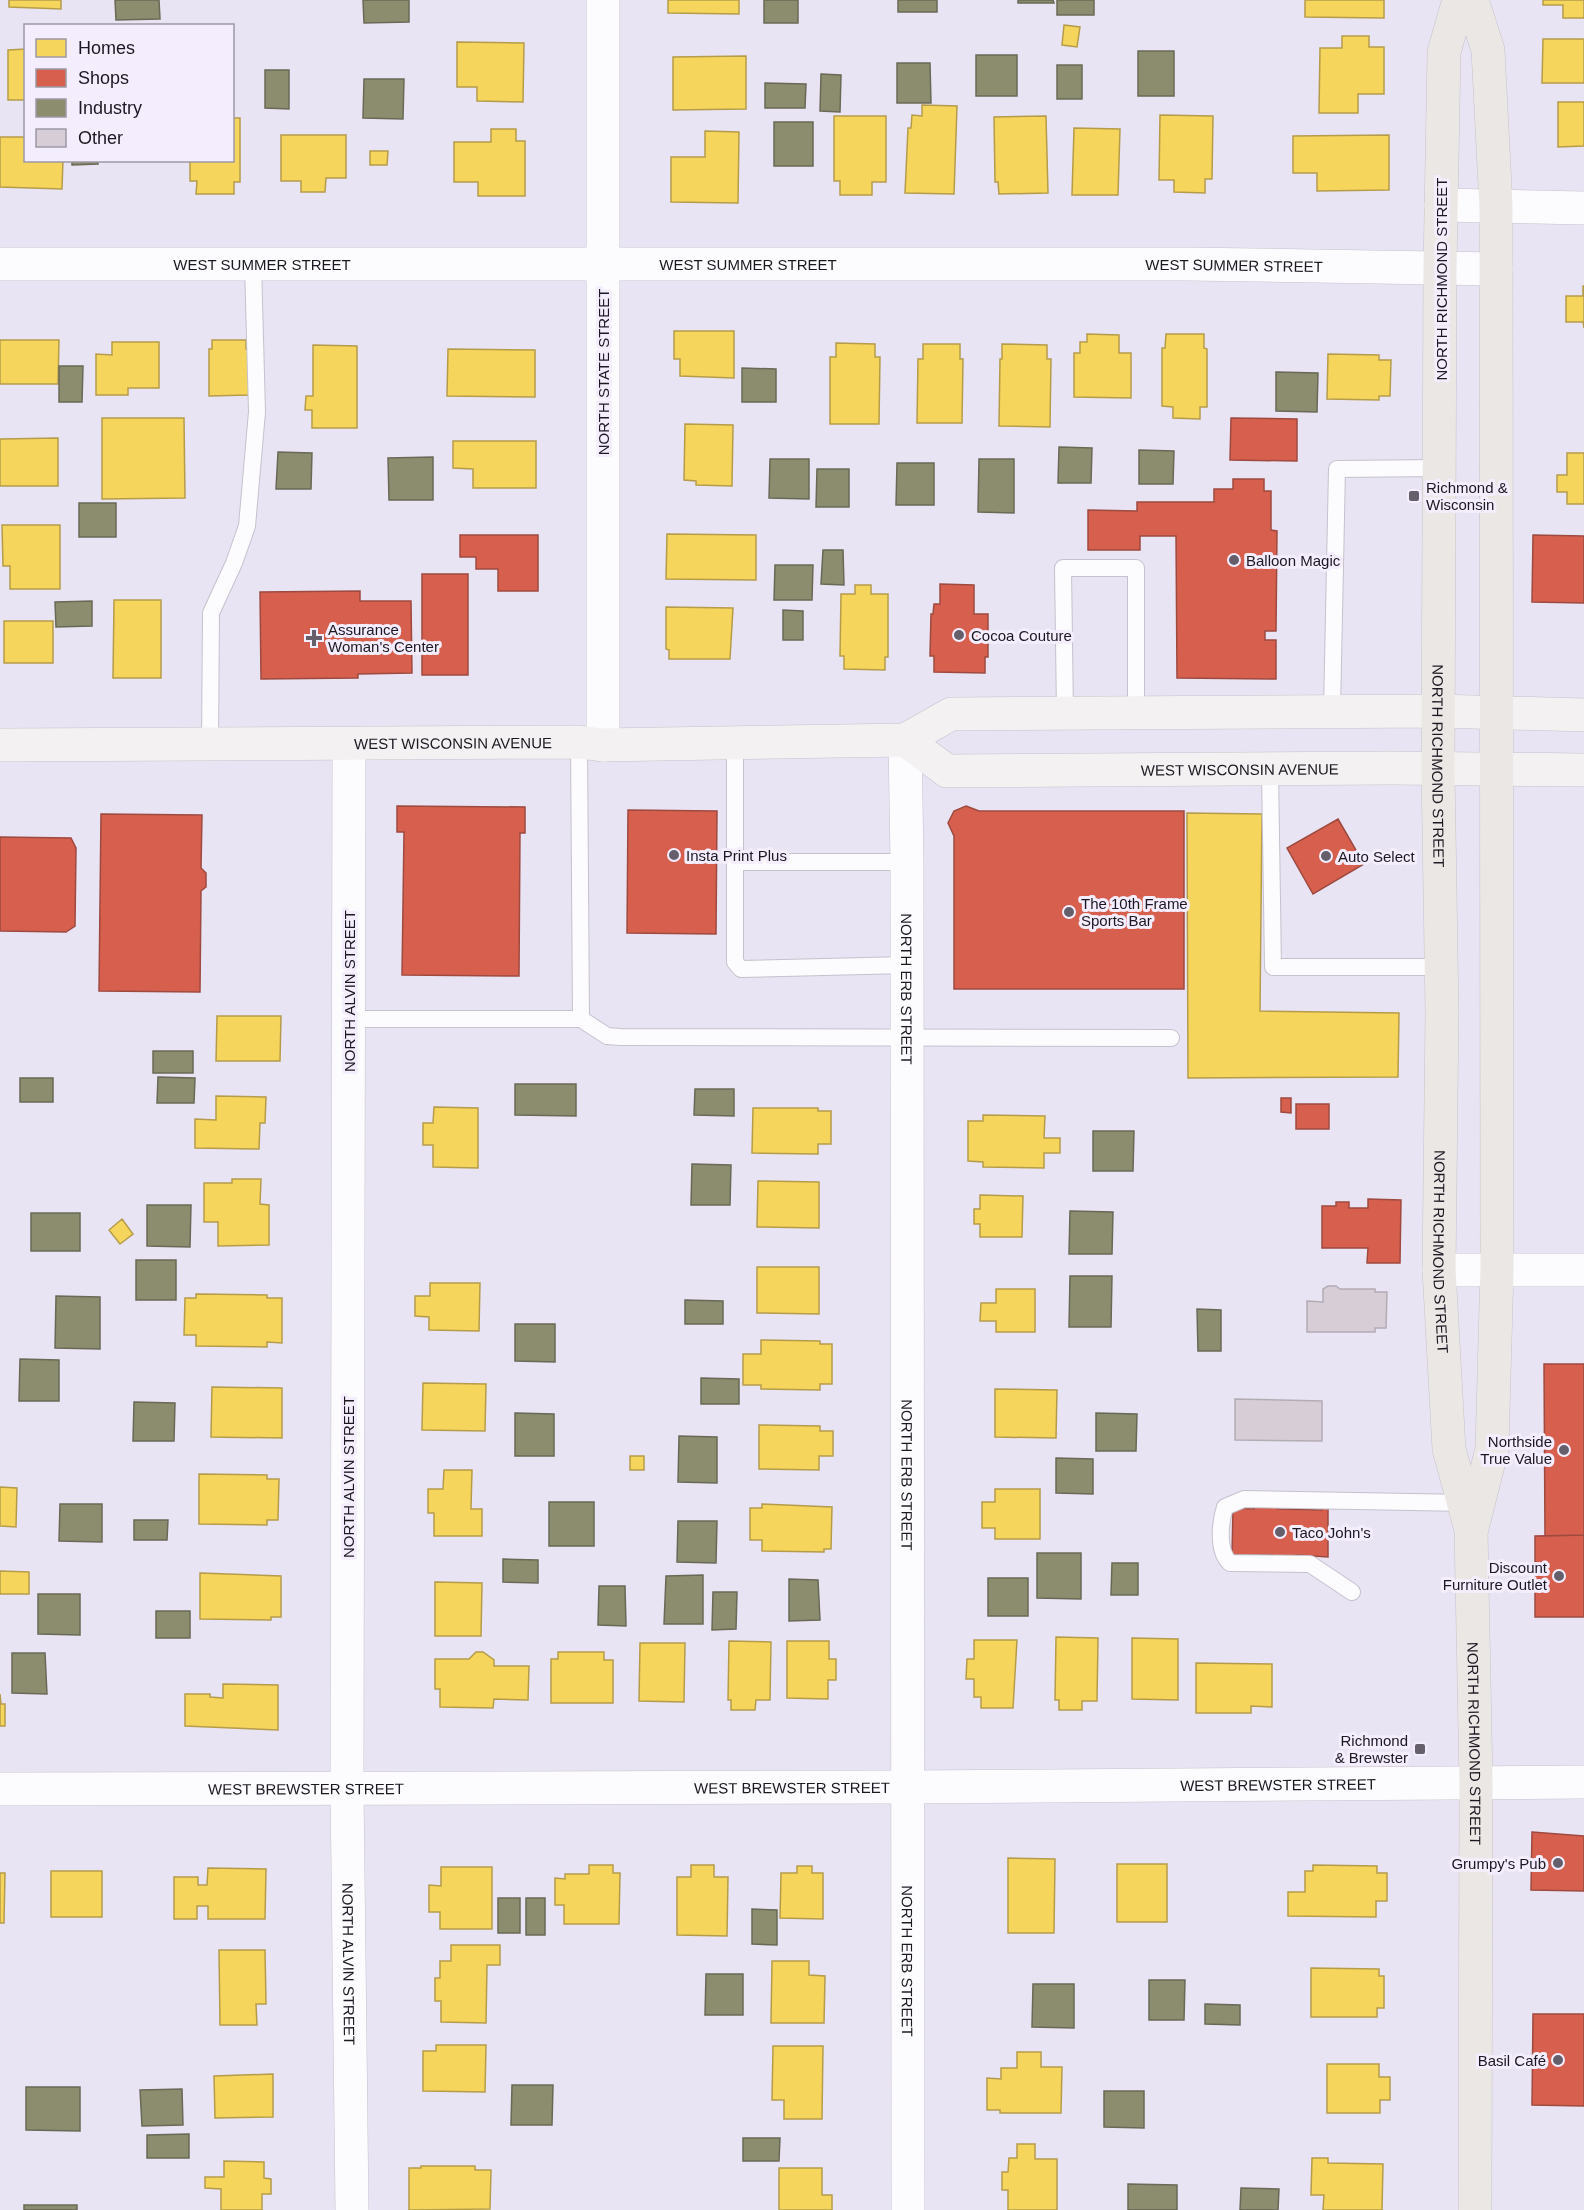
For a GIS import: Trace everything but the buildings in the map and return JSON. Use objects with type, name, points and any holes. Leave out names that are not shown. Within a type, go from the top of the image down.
[{"type":"main road","name":"NORTH RICHMOND STREET","points":[[1459,0],[1444,52],[1440,268],[1439,1270],[1449,1449],[1471,1512],[1476,1782],[1475,2210]]},
{"type":"main road","name":"NORTH RICHMOND STREET","points":[[1471,1512],[1492,1449],[1497,1269],[1496,206],[1488,50],[1472,0]]},
{"type":"main road","name":"WEST WISCONSIN AVENUE","points":[[0,745],[905,740],[951,714],[1438,711],[1584,715]]},
{"type":"main road","name":"WEST WISCONSIN AVENUE","points":[[905,740],[947,771],[1438,768],[1584,770]]},
{"type":"street","name":"NORTH STATE STREET","points":[[591,743],[603,266],[603,0]]},
{"type":"street","points":[[1441,205],[1584,208]]},
{"type":"street","name":"WEST SUMMER STREET","points":[[0,264],[603,266],[1188,264],[1496,268]]},
{"type":"street","name":"NORTH ERB STREET","points":[[905,740],[908,2210]]},
{"type":"street","name":"NORTH ALVIN STREET","points":[[349,744],[347,1787],[352,2210]]},
{"type":"street","points":[[1439,1270],[1584,1270]]},
{"type":"street","name":"WEST BREWSTER STREET","points":[[0,1789],[908,1787],[1584,1782]]},
{"type":"lane","points":[[210,744],[211,613],[234,563],[247,525],[257,412],[253,264]]},
{"type":"lane","points":[[1332,711],[1337,469],[1439,468]]},
{"type":"lane","points":[[1065,713],[1063,568],[1136,568],[1136,713]]},
{"type":"lane","points":[[735,741],[735,962],[741,969],[907,965]]},
{"type":"lane","points":[[581,1019],[591,743]]},
{"type":"lane","points":[[1270,770],[1274,967],[1441,967]]},
{"type":"lane","points":[[735,862],[907,862]]},
{"type":"lane","points":[[349,1019],[581,1019],[607,1036],[1171,1038]]},
{"type":"lane","points":[[1352,1592],[1310,1564],[1230,1563],[1224,1557],[1222,1550],[1222,1518],[1225,1507],[1244,1499],[1471,1512]]},
{"type":"place","name":"Richmond & Wisconsin","points":[[1414,496]]},
{"type":"place","name":"Balloon Magic","points":[[1234,560]]},
{"type":"place","name":"Cocoa Couture","points":[[959,635]]},
{"type":"place","name":"Assurance Woman's Center","points":[[314,638]]},
{"type":"place","name":"Insta Print Plus","points":[[674,855]]},
{"type":"place","name":"Auto Select","points":[[1326,856]]},
{"type":"place","name":"The 10th Frame Sports Bar","points":[[1069,912]]},
{"type":"place","name":"Northside True Value","points":[[1564,1450]]},
{"type":"place","name":"Taco John's","points":[[1280,1532]]},
{"type":"place","name":"Discount Furniture Outlet","points":[[1559,1576]]},
{"type":"place","name":"Richmond & Brewster","points":[[1420,1749]]},
{"type":"place","name":"Grumpy's Pub","points":[[1558,1863]]},
{"type":"place","name":"Basil Café","points":[[1558,2060]]}]
